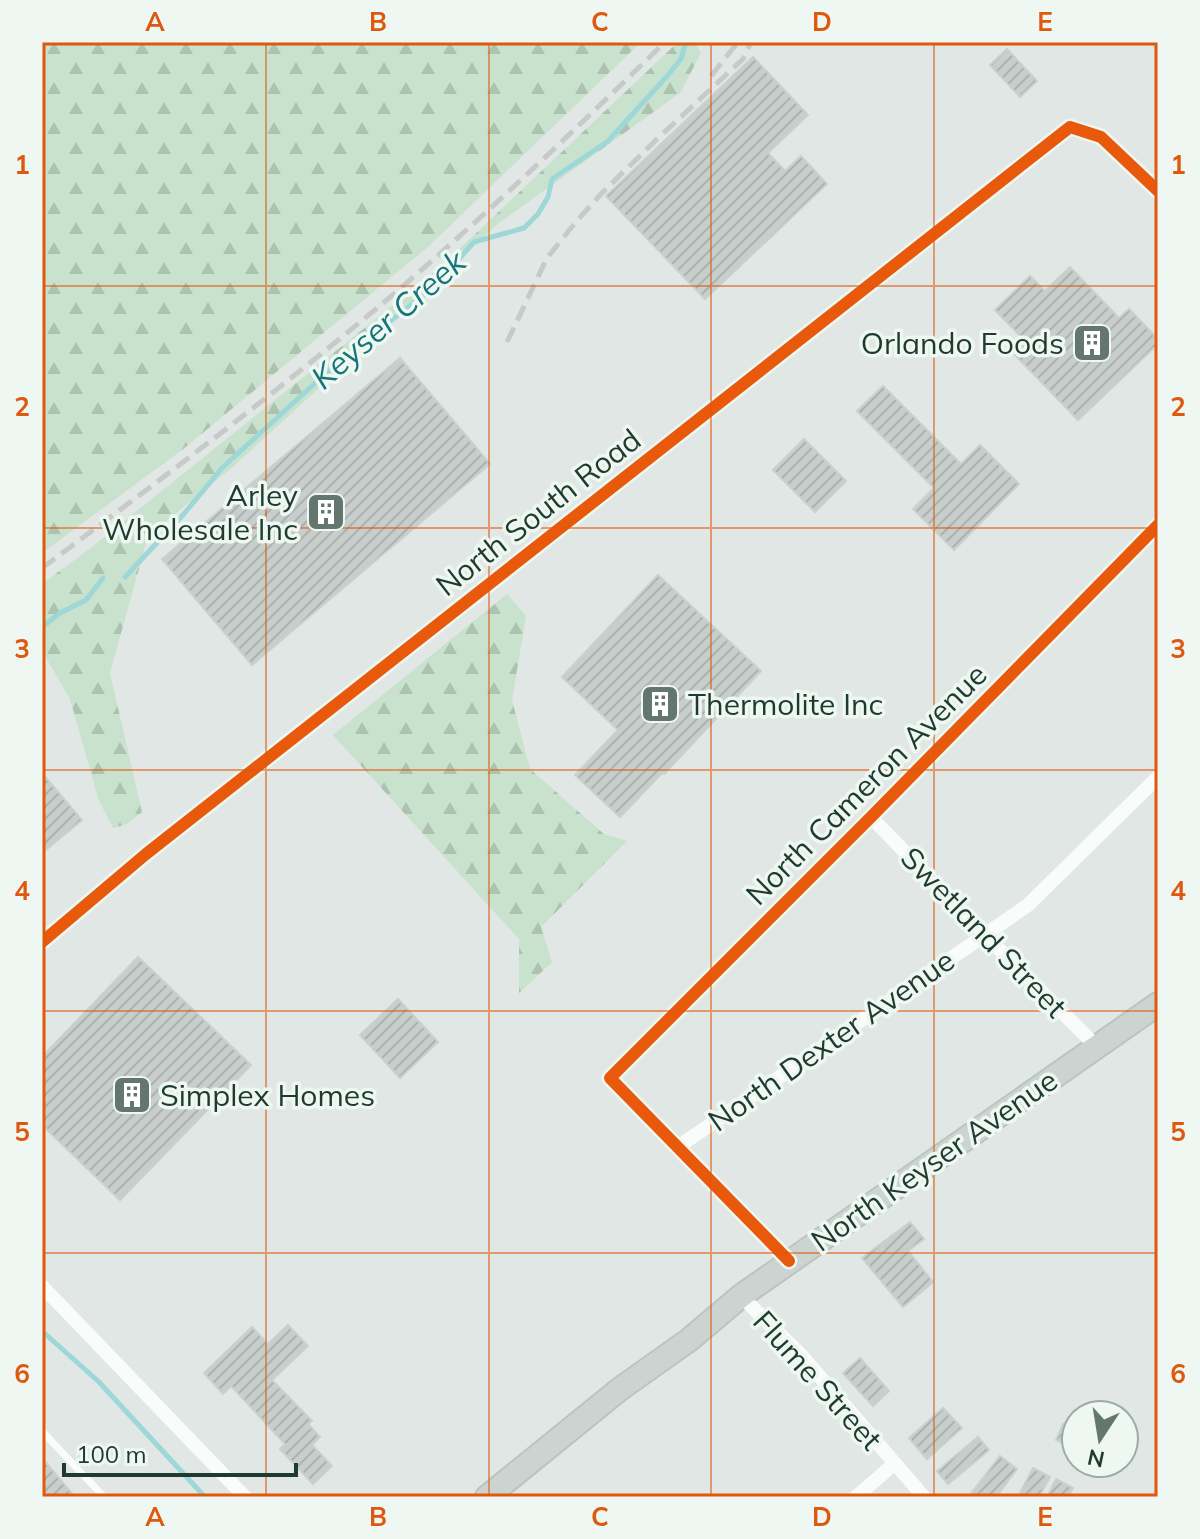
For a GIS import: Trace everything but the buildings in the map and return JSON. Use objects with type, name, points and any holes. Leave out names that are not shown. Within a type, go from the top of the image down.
[{"type":"main road","name":"North Keyser Avenue","points":[[487,1497],[741,1296],[1158,1004]]},
{"type":"street","name":"North South Road","points":[[42,942],[146,854],[1070,127],[1101,137],[1158,191]]},
{"type":"street","name":"North Cameron Avenue","points":[[678,1147],[610,1078],[1158,525]]},
{"type":"street","name":"North Dexter Avenue","points":[[678,1147],[1028,905],[1158,777]]},
{"type":"street","name":"Swetland Street","points":[[871,817],[1097,1047]]},
{"type":"street","points":[[678,1147],[789,1261]]},
{"type":"street","points":[[42,1286],[245,1497]]},
{"type":"street","name":"Flume Street","points":[[741,1296],[802,1356],[924,1497]]},
{"type":"street","points":[[856,1497],[894,1464]]},
{"type":"lane","points":[[42,1431],[104,1497]]},
{"type":"green space","points":[[42,42],[641,42],[429,246],[182,450],[42,553]]},
{"type":"green space","points":[[678,42],[694,42],[701,53],[680,93],[499,223],[235,465],[148,536],[110,673],[142,812],[127,824],[113,828],[99,801],[70,699],[42,651],[42,584],[438,269]]},
{"type":"green space","points":[[507,594],[526,616],[512,700],[530,769],[604,834],[627,841],[541,927],[552,962],[519,993],[519,939],[333,735]]},
{"type":"waterway","name":"Keyser Creek","points":[[125,577],[222,468],[337,363],[434,287],[474,242],[524,228],[538,214],[548,197],[552,179],[608,141],[681,59],[685,45]]},
{"type":"waterway","name":"Keyser Creek","points":[[42,627],[60,613],[86,600],[103,578]]},
{"type":"waterway","name":"Keyser Creek","points":[[42,1331],[99,1382],[205,1497]]},
{"type":"railway","points":[[42,568],[221,433],[395,293],[532,170],[665,42]]},
{"type":"railway","points":[[711,76],[738,42]]},
{"type":"railway","points":[[507,342],[547,258],[575,223],[654,142],[743,59],[751,42]]},
{"type":"cycle path","points":[[42,942],[146,854],[1070,127],[1101,137],[1158,191]]},
{"type":"cycle path","points":[[789,1261],[610,1078],[1158,525]]},
{"type":"place","name":"Orlando Foods","points":[[1092,343]]},
{"type":"place","name":"Arley Wholesale Inc","points":[[326,512]]},
{"type":"place","name":"Thermolite Inc","points":[[660,704]]},
{"type":"place","name":"Simplex Homes","points":[[132,1095]]}]
